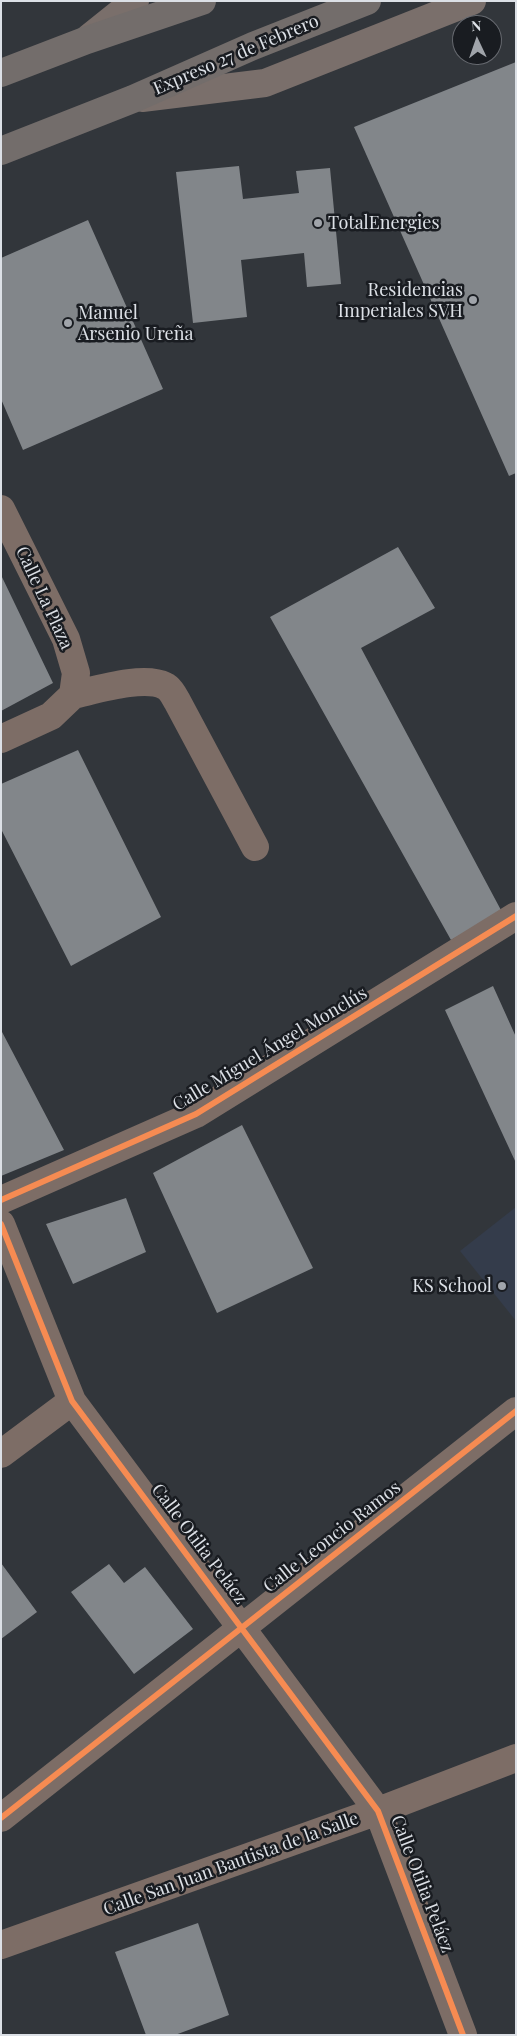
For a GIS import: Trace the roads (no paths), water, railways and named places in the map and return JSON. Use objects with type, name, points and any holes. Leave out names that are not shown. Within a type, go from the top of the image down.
[{"type":"highway","points":[[1,73],[86,40],[202,1]]},
{"type":"highway","name":"Expreso 27 de Febrero","points":[[1,151],[133,99],[253,46],[367,1]]},
{"type":"main road","points":[[86,40],[135,1]]},
{"type":"main road","points":[[133,99],[265,83],[472,1]]},
{"type":"street","name":"Calle La Plaza","points":[[1,509],[66,639],[76,673],[73,695]]},
{"type":"street","points":[[1,739],[51,716],[73,695],[135,683],[152,682],[167,686],[177,701],[255,847]]},
{"type":"street","name":"Calle Miguel Ángel Monclús","points":[[1,1200],[196,1114],[516,916]]},
{"type":"street","name":"Calle Otilia Peláez","points":[[1,1224],[72,1401],[378,1811],[463,2035]]},
{"type":"street","points":[[1,1454],[72,1401]]},
{"type":"street","name":"Calle Leoncio Ramos","points":[[1,1818],[516,1411]]},
{"type":"street","name":"Calle San Juan Bautista de la Salle","points":[[1,1945],[378,1811],[516,1758]]},
{"type":"place","name":"TotalEnergies","points":[[318,223]]},
{"type":"place","name":"Residencias Imperiales SVH","points":[[473,300]]},
{"type":"place","name":"Manuel Arsenio Ureña","points":[[68,323]]},
{"type":"place","name":"KS School","points":[[502,1286]]}]
